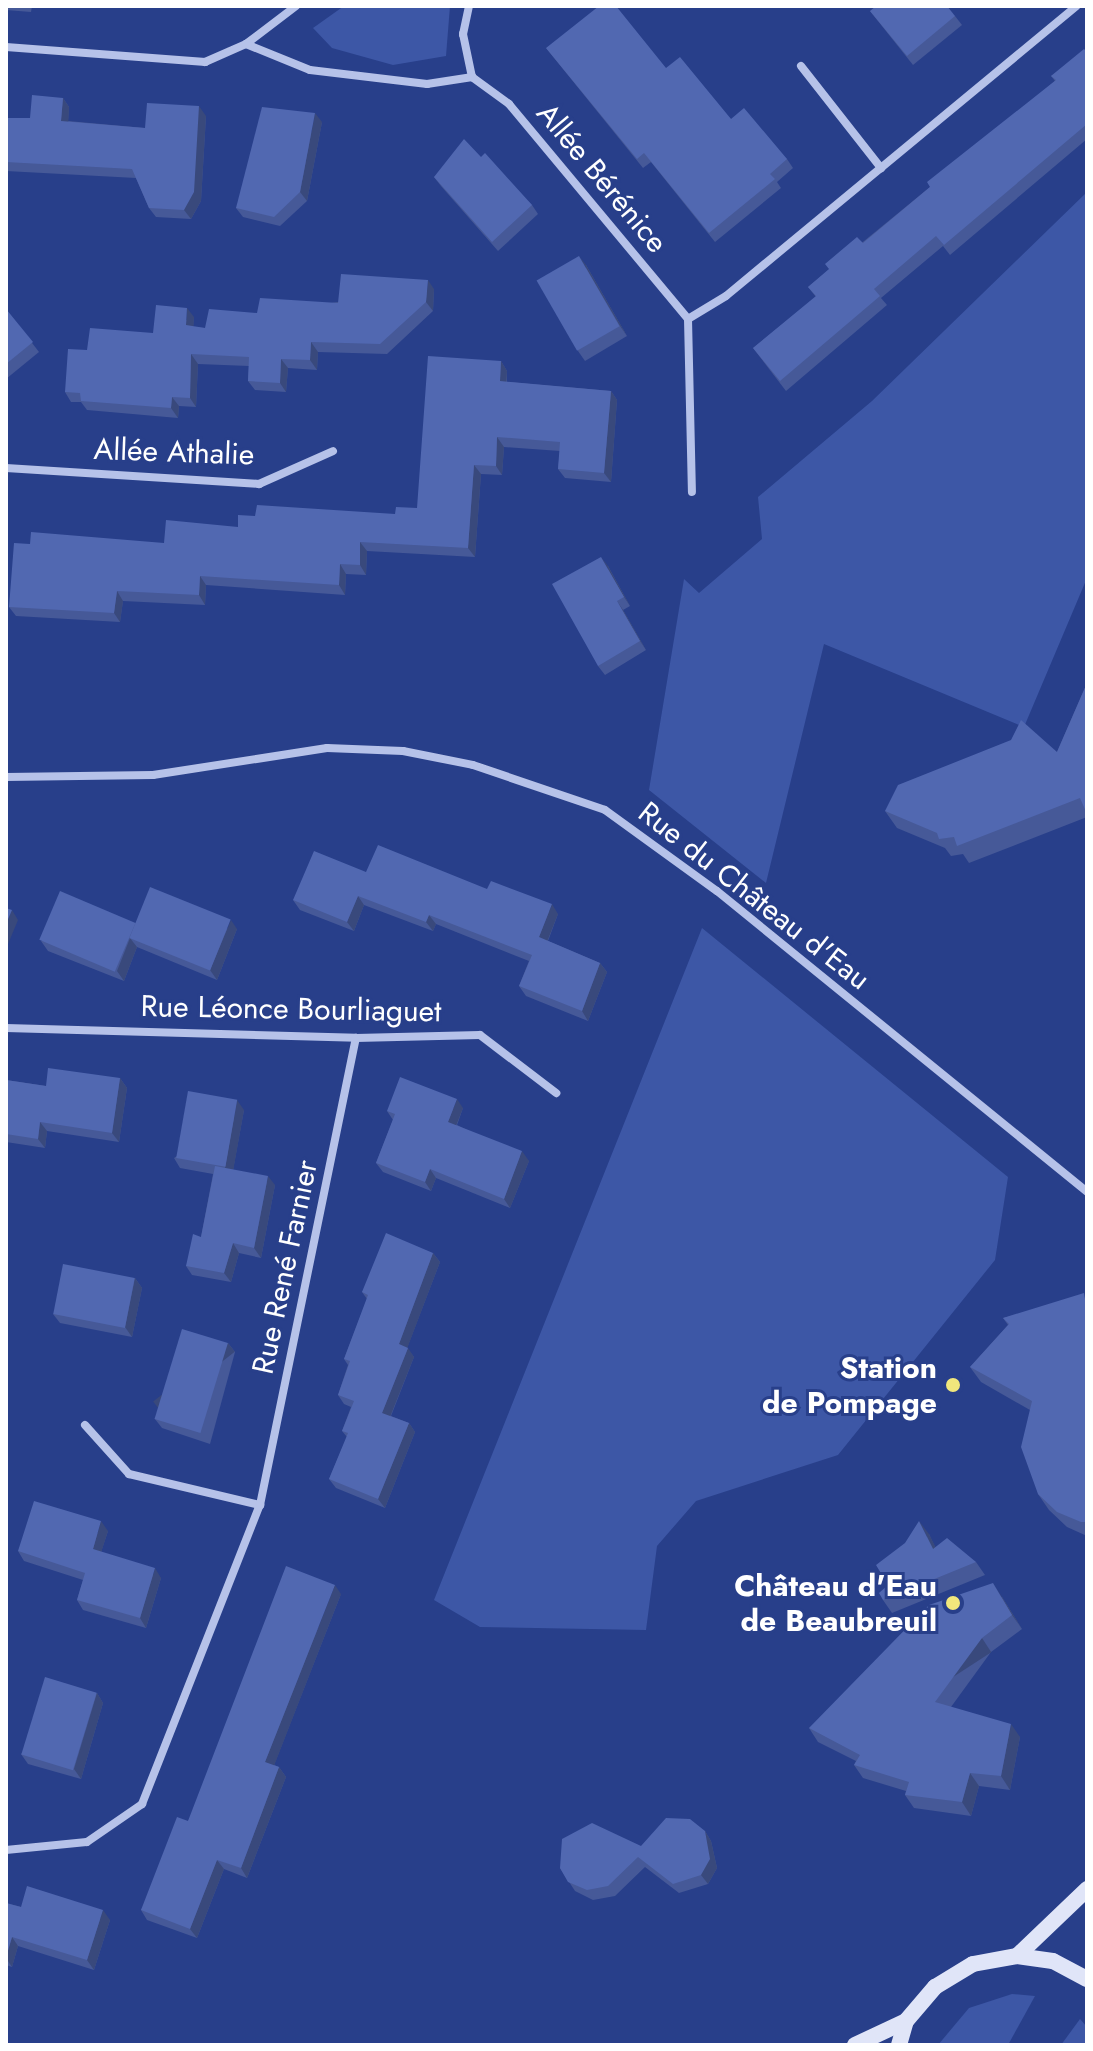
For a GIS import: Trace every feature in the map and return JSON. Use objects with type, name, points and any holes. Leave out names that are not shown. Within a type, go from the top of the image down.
[{"type":"main road","points":[[1017,1956],[1087,1889]]},
{"type":"main road","points":[[899,2045],[906,2021],[935,1987],[973,1964],[1017,1956],[1053,1961],[1087,1979]]},
{"type":"main road","points":[[855,2045],[906,2021]]},
{"type":"street","points":[[6,47],[205,62],[246,44],[296,6]]},
{"type":"street","points":[[246,44],[310,70],[427,84],[472,77],[463,34],[469,6]]},
{"type":"street","points":[[692,492],[688,319],[726,296],[1077,6]]},
{"type":"street","points":[[801,66],[881,168]]},
{"type":"street","name":"Allée Bérénice","points":[[472,77],[509,104],[688,319]]},
{"type":"street","name":"Allée Athalie","points":[[6,468],[259,484],[333,451]]},
{"type":"street","name":"Rue du Château d'Eau","points":[[6,777],[153,775],[327,748],[403,751],[473,765],[605,810],[717,891],[1087,1192]]},
{"type":"street","name":"Rue Léonce Bourliaguet","points":[[6,1028],[356,1038],[480,1035],[556,1093]]},
{"type":"street","name":"Rue René Farnier","points":[[6,1850],[87,1842],[142,1804],[260,1505],[356,1038]]},
{"type":"street","points":[[85,1425],[129,1474],[260,1505]]},
{"type":"shaded area","points":[[344,6],[450,6],[446,56],[393,65],[332,48],[313,28]]},
{"type":"shaded area","points":[[1087,192],[1087,578],[1024,727],[824,644],[766,883],[649,790],[684,579],[699,593],[762,539],[758,497],[872,401]]},
{"type":"shaded area","points":[[702,928],[1008,1177],[995,1260],[838,1455],[696,1501],[657,1546],[646,1630],[480,1627],[434,1600]]},
{"type":"shaded area","points":[[1012,1994],[1035,1996],[1008,2045],[938,2045],[969,2008]]},
{"type":"shaded area","points":[[1080,2019],[1087,2027],[1087,2045],[1061,2045]]},
{"type":"building","points":[[599,6],[616,6],[666,68],[680,57],[731,119],[744,108],[787,159],[770,174],[775,179],[709,233],[644,153],[637,159],[546,48]]},
{"type":"building","points":[[876,6],[947,6],[955,16],[907,56],[870,11]]},
{"type":"building","points":[[1084,49],[1087,52],[1087,124],[944,245],[936,236],[874,289],[880,296],[780,381],[753,348],[816,296],[808,287],[829,269],[825,264],[857,237],[863,243],[930,187],[927,182],[1056,80],[1051,76]]},
{"type":"building","points":[[32,95],[63,98],[61,121],[145,128],[147,103],[199,106],[194,192],[184,210],[149,208],[132,169],[6,162],[6,118],[30,118]]},
{"type":"building","points":[[262,107],[315,113],[300,192],[274,217],[236,208]]},
{"type":"building","points":[[464,139],[481,157],[485,153],[532,205],[492,242],[434,177]]},
{"type":"building","points":[[579,256],[620,326],[577,351],[537,280]]},
{"type":"building","points":[[341,274],[428,280],[426,302],[380,344],[311,342],[310,360],[281,359],[280,383],[248,381],[249,357],[191,354],[190,398],[172,397],[171,408],[81,401],[80,393],[65,392],[68,349],[87,350],[90,328],[153,333],[156,305],[187,308],[186,325],[205,328],[209,309],[257,313],[260,298],[338,303]]},
{"type":"building","points":[[6,309],[33,342],[6,364]]},
{"type":"building","points":[[428,356],[501,361],[500,381],[611,391],[604,473],[558,469],[560,442],[497,437],[496,466],[474,465],[468,548],[360,542],[360,565],[340,564],[339,585],[200,576],[199,595],[117,591],[114,613],[9,607],[14,543],[30,544],[31,532],[164,543],[166,520],[238,527],[238,515],[255,516],[257,505],[395,514],[396,507],[417,508]]},
{"type":"building","points":[[601,557],[624,597],[617,601],[640,641],[598,666],[552,584]]},
{"type":"building","points":[[1087,683],[1087,814],[1080,798],[957,846],[954,837],[939,839],[937,833],[885,811],[898,785],[1011,740],[1021,720],[1057,752]]},
{"type":"building","points":[[378,845],[487,889],[491,881],[552,904],[539,937],[600,963],[582,1011],[519,986],[532,955],[429,915],[426,922],[358,896],[347,922],[293,900],[314,851],[366,872]]},
{"type":"building","points":[[150,887],[231,920],[210,971],[129,938]]},
{"type":"building","points":[[60,891],[135,923],[115,972],[39,940]]},
{"type":"building","points":[[6,908],[12,910],[6,924]]},
{"type":"building","points":[[48,1068],[120,1078],[112,1133],[40,1122],[38,1139],[6,1134],[6,1080],[46,1086]]},
{"type":"building","points":[[400,1077],[457,1099],[448,1122],[522,1151],[504,1199],[430,1169],[425,1182],[376,1163],[395,1114],[387,1111]]},
{"type":"building","points":[[188,1091],[237,1100],[225,1167],[176,1158]]},
{"type":"building","points":[[215,1166],[268,1176],[254,1248],[233,1243],[224,1273],[186,1266],[193,1234],[201,1237]]},
{"type":"building","points":[[386,1233],[433,1253],[399,1344],[408,1348],[382,1413],[409,1423],[378,1499],[329,1479],[348,1433],[342,1431],[354,1401],[338,1395],[350,1361],[344,1359],[368,1295],[362,1292]]},
{"type":"building","points":[[63,1264],[135,1278],[125,1328],[53,1314]]},
{"type":"building","points":[[1084,1293],[1087,1313],[1087,1522],[1081,1522],[1057,1512],[1038,1494],[1021,1447],[1032,1401],[970,1367],[1009,1324],[1003,1318]]},
{"type":"building","points":[[182,1329],[228,1343],[200,1433],[155,1419]]},
{"type":"building","points":[[34,1501],[101,1521],[93,1549],[155,1568],[140,1618],[77,1600],[85,1573],[18,1551]]},
{"type":"building","points":[[919,1521],[933,1549],[947,1538],[976,1562],[883,1600],[879,1593],[888,1585],[876,1565],[905,1543]]},
{"type":"building","points":[[286,1566],[335,1585],[265,1762],[279,1767],[241,1868],[217,1860],[190,1929],[141,1910],[177,1817],[188,1821]]},
{"type":"building","points":[[993,1583],[1012,1615],[982,1638],[935,1702],[1011,1724],[1001,1776],[970,1773],[962,1802],[905,1795],[909,1782],[854,1765],[860,1755],[809,1728],[929,1605]]},
{"type":"building","points":[[45,1677],[97,1693],[73,1770],[21,1754]]},
{"type":"building","points":[[666,1818],[690,1819],[705,1831],[710,1859],[701,1875],[673,1884],[638,1857],[608,1886],[587,1890],[568,1882],[560,1868],[562,1839],[592,1823],[641,1846]]},
{"type":"building","points":[[27,1886],[103,1910],[87,1960],[12,1937],[6,1957],[6,1903],[21,1907]]},
{"type":"place","name":"Station de Pompage","points":[[953,1385]]},
{"type":"place","name":"Château d'Eau de Beaubreuil","points":[[953,1603]]}]
